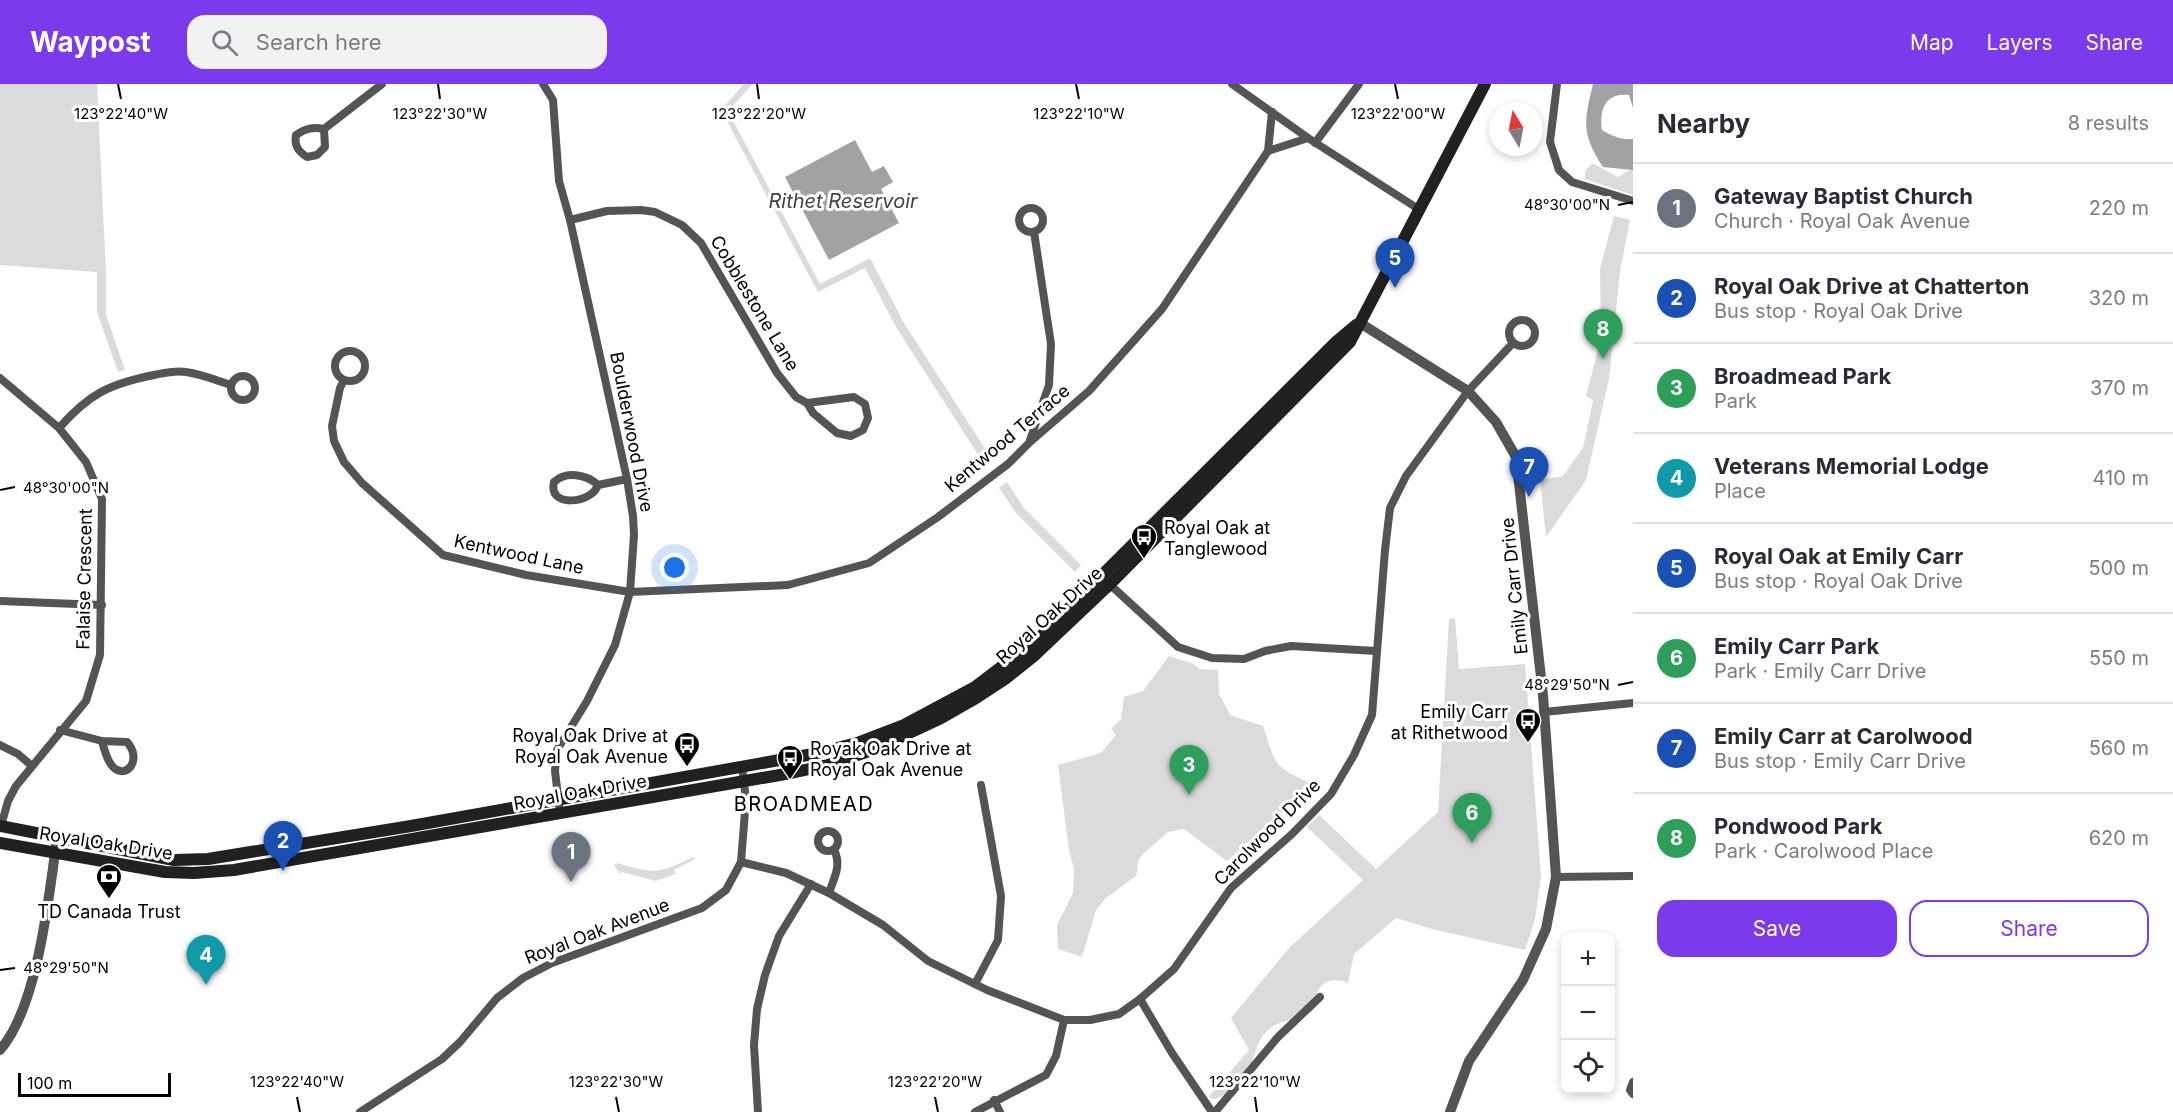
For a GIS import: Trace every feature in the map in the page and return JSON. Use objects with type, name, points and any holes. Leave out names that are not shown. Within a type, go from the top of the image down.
[{"type":"main road","name":"Royal Oak Drive","points":[[0,843],[165,872],[194,873],[234,870],[744,782],[828,765],[875,749],[942,718],[1005,679],[1035,655],[1336,341],[1360,323],[1485,84]]},
{"type":"main road","name":"Royal Oak Drive","points":[[0,826],[174,860],[208,859],[813,754],[857,743],[904,725],[975,687],[1037,640],[1105,581]]},
{"type":"street","points":[[324,129],[382,84]]},
{"type":"street","name":"Boulderwood Drive","points":[[543,84],[553,100],[559,181],[570,220],[627,479],[633,516],[630,592],[615,645],[587,701],[557,750],[555,771],[560,813]]},
{"type":"street","points":[[1232,84],[1311,140],[1420,210]]},
{"type":"street","points":[[1268,151],[1311,140],[1359,84]]},
{"type":"street","points":[[1557,84],[1550,142],[1559,170],[1572,182],[1633,201]]},
{"type":"street","name":"Kentwood Terrace","points":[[630,592],[788,585],[869,563],[938,517],[1008,464],[1089,391],[1162,309],[1268,151],[1272,112]]},
{"type":"street","name":"Cobblestone Lane","points":[[570,220],[608,212],[641,210],[656,212],[682,225],[701,243],[777,373],[796,397],[807,403],[813,413],[844,436],[857,434],[867,424],[868,411],[860,400],[854,397],[807,403]]},
{"type":"street","points":[[1030,442],[1049,385],[1051,344],[1034,232]]},
{"type":"street","name":"Emily Carr Drive","points":[[1360,323],[1468,391],[1496,422],[1516,457],[1544,712],[1556,877],[1545,928],[1523,980],[1469,1061],[1450,1112]]},
{"type":"street","name":"Carolwood Drive","points":[[741,862],[786,873],[811,884],[883,925],[928,961],[975,984],[1064,1020],[1090,1020],[1119,1014],[1174,969],[1232,888],[1292,834],[1331,794],[1354,754],[1371,715],[1390,508],[1406,476],[1468,391],[1513,343]]},
{"type":"street","points":[[59,428],[78,406],[92,396],[106,388],[130,380],[184,371],[231,385]]},
{"type":"street","name":"Falaise Crescent","points":[[0,378],[59,428],[86,462],[102,499],[100,655],[86,701],[15,786],[0,826]]},
{"type":"street","name":"Kentwood Lane","points":[[344,380],[340,388],[332,426],[334,441],[344,462],[363,483],[443,555],[526,575],[630,592]]},
{"type":"street","points":[[598,485],[595,492],[581,498],[560,499],[553,489],[554,482],[561,477],[580,475],[598,485],[627,479]]},
{"type":"street","points":[[1105,581],[1178,647],[1212,658],[1244,659],[1264,651],[1291,646],[1376,651]]},
{"type":"street","points":[[0,601],[102,605]]},
{"type":"street","points":[[1544,712],[1633,703]]},
{"type":"street","points":[[60,730],[102,741]]},
{"type":"street","points":[[0,745],[18,754],[32,766]]},
{"type":"street","name":"Royal Oak Avenue","points":[[360,1112],[446,1055],[460,1042],[496,998],[523,978],[552,963],[702,908],[726,890],[741,862],[746,799],[742,767]]},
{"type":"street","points":[[975,984],[998,940],[1001,896],[981,785]]},
{"type":"street","points":[[0,1050],[21,1017],[28,993],[39,948],[57,838]]},
{"type":"street","points":[[828,893],[837,868],[838,858],[834,850]]},
{"type":"street","points":[[1556,877],[1633,876]]},
{"type":"street","points":[[758,1112],[754,1045],[757,1009],[765,975],[779,936],[811,884]]},
{"type":"street","points":[[1140,999],[1172,1053],[1214,1112],[1278,1037],[1320,997]]},
{"type":"street","points":[[975,1112],[1046,1075],[1056,1056],[1064,1020]]},
{"type":"street","points":[[1633,1082],[1630,1089],[1633,1094]]},
{"type":"street","points":[[994,1101],[1000,1112]]},
{"type":"shaded area","points":[[0,84],[97,84],[106,315],[125,370],[118,372],[97,312],[97,272],[0,265]]},
{"type":"shaded area","points":[[744,84],[753,84],[728,111],[820,284],[870,258],[904,323],[991,458],[984,464],[896,327],[865,268],[818,292],[721,110]]},
{"type":"shaded area","points":[[1592,163],[1618,177],[1633,168],[1633,195],[1585,179],[1585,171]]},
{"type":"shaded area","points":[[1614,216],[1630,220],[1620,272],[1609,379],[1586,480],[1546,537],[1540,480],[1563,476],[1583,448],[1593,400],[1586,396],[1601,339],[1600,269]]},
{"type":"shaded area","points":[[1007,482],[1023,507],[1081,565],[1075,572],[1016,513],[999,488]]},
{"type":"shaded area","points":[[1455,618],[1459,669],[1525,664],[1541,876],[1535,919],[1525,950],[1436,930],[1396,918],[1354,954],[1348,983],[1338,980],[1328,981],[1320,987],[1313,1010],[1267,1031],[1260,1040],[1250,1067],[1244,1076],[1226,1094],[1212,1099],[1209,1096],[1249,1050],[1231,1018],[1289,948],[1363,880],[1307,827],[1319,815],[1376,869],[1438,812],[1449,619]]},
{"type":"shaded area","points":[[1169,656],[1194,664],[1199,669],[1218,670],[1219,693],[1230,715],[1263,726],[1270,749],[1277,762],[1288,772],[1310,783],[1292,803],[1227,861],[1184,829],[1168,832],[1139,859],[1136,876],[1106,898],[1096,910],[1082,957],[1058,949],[1057,925],[1073,893],[1074,870],[1069,850],[1058,765],[1101,753],[1116,735],[1111,729],[1121,719],[1124,697],[1143,691]]},
{"type":"shaded area","points":[[693,857],[695,859],[674,870],[676,874],[656,881],[622,872],[620,874],[614,865],[617,863],[640,869],[656,870],[672,867]]},
{"type":"water","points":[[1593,84],[1633,84],[1633,108],[1629,95],[1614,96],[1605,104],[1601,123],[1602,130],[1609,134],[1633,139],[1633,170],[1603,167],[1591,145],[1586,118]]},
{"type":"water","name":"Rithet Reservoir","points":[[855,140],[872,172],[884,166],[893,182],[881,189],[899,223],[829,260],[785,177]]},
{"type":"place","name":"Royal Oak at Emily Carr","points":[[1395,288]]},
{"type":"place","name":"Pondwood Park","points":[[1603,359]]},
{"type":"place","name":"Emily Carr at Carolwood","points":[[1529,497]]},
{"type":"place","name":"Royal Oak at Tanglewood","points":[[1144,560]]},
{"type":"place","name":"Emily Carr at Rithetwood","points":[[1528,744]]},
{"type":"place","name":"Royal Oak Drive at Royal Oak Avenue","points":[[687,768]]},
{"type":"place","name":"Royak Oak Drive at Royal Oak Avenue","points":[[790,781]]},
{"type":"place","name":"Broadmead Park","points":[[1189,795]]},
{"type":"place","name":"Emily Carr Park","points":[[1472,843]]},
{"type":"place","name":"Royal Oak Drive at Chatterton","points":[[283,871]]},
{"type":"place","name":"Gateway Baptist Church","points":[[571,882]]},
{"type":"place","name":"TD Canada Trust","points":[[109,900]]},
{"type":"place","name":"Veterans Memorial Lodge","points":[[206,985]]},
{"type":"district","name":"BROADMEAD","points":[[804,804]]}]
